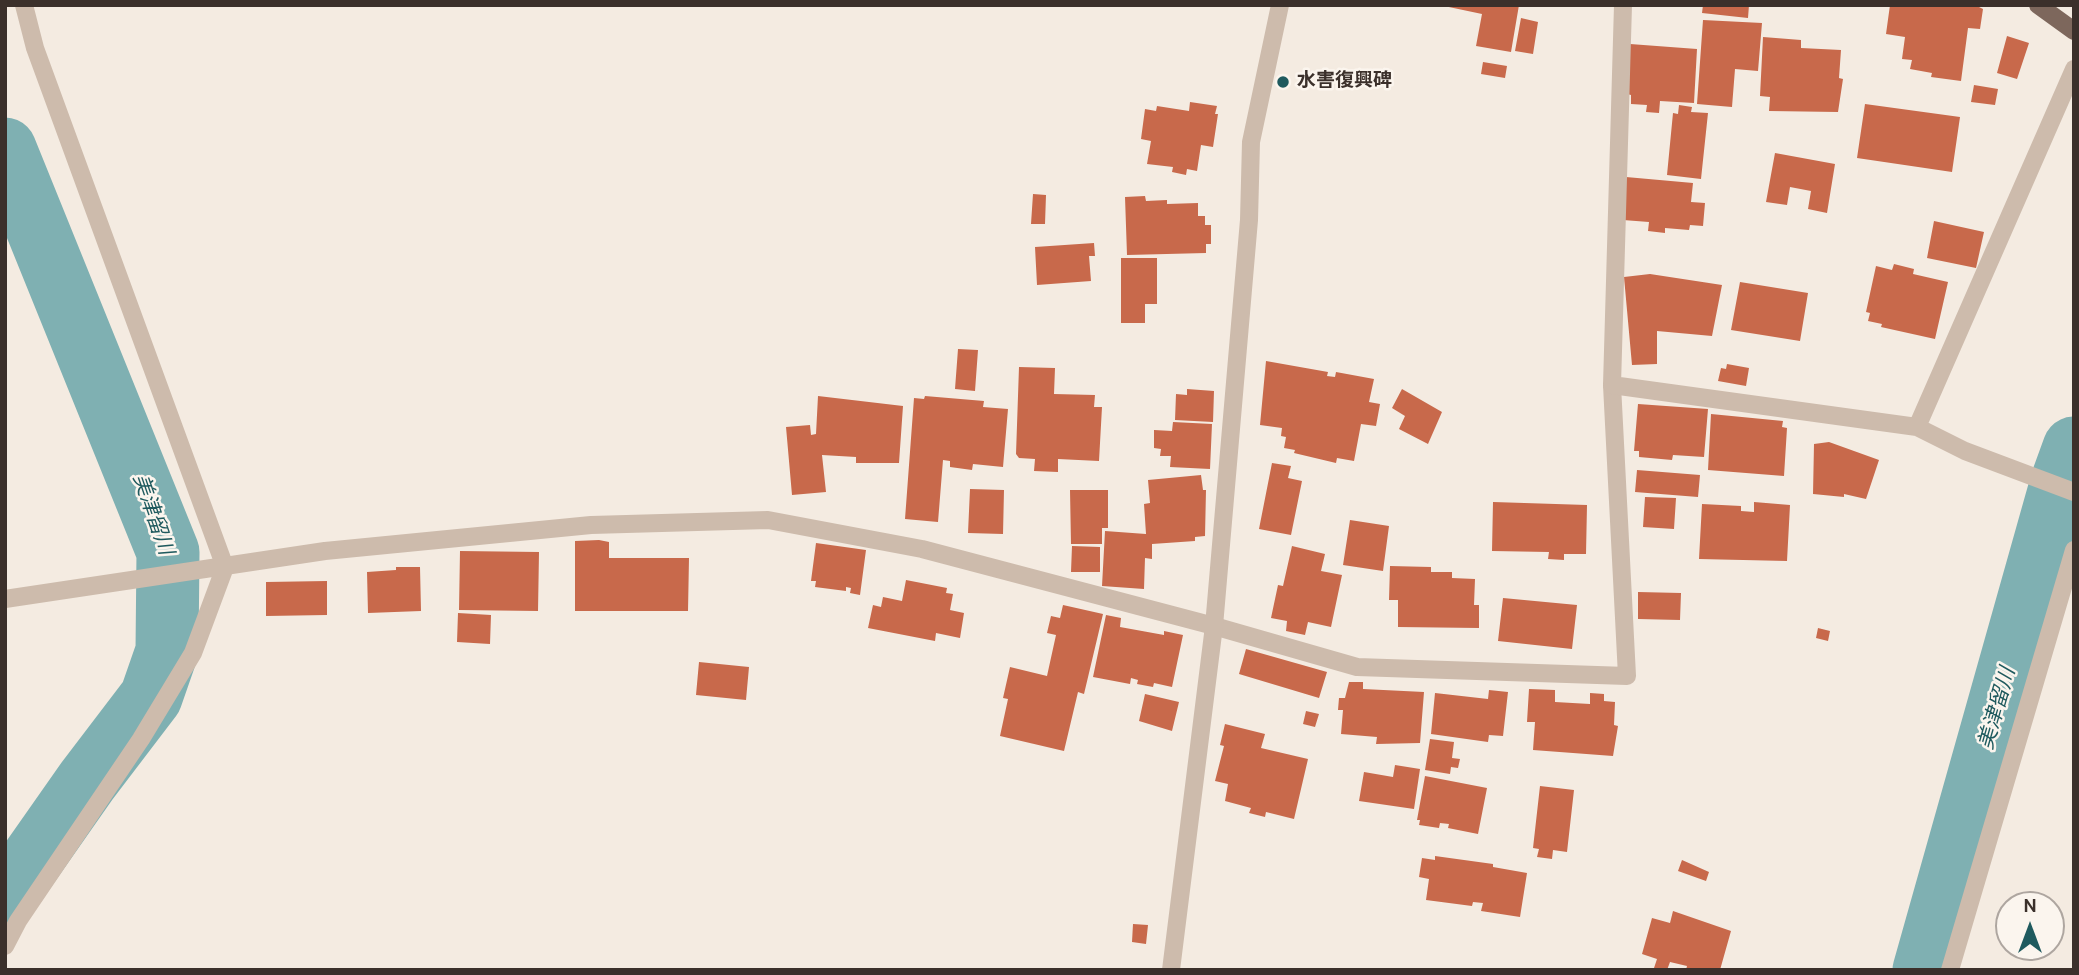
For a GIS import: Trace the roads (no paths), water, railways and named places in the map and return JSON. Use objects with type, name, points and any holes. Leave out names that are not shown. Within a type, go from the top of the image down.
[{"type":"main road","points":[[2038,5],[2074,31]]},
{"type":"street","points":[[5,946],[18,921],[141,739],[193,653],[216,569],[35,48],[24,5]]},
{"type":"street","points":[[1171,970],[1214,626],[1249,220],[1251,142],[1280,5]]},
{"type":"street","points":[[5,599],[325,551],[591,525],[768,520],[922,549],[1214,626],[1357,667],[1627,676],[1612,385],[1623,5]]},
{"type":"street","points":[[1917,427],[2074,69]]},
{"type":"street","points":[[1612,385],[1917,427],[1965,450],[2074,492]]},
{"type":"street","points":[[1950,970],[2074,550]]},
{"type":"waterway","name":"美津留川","points":[[5,149],[168,552],[167,651],[151,697],[87,781],[5,898]]},
{"type":"waterway","name":"美津留川","points":[[1924,970],[2062,481],[2074,448]]},
{"type":"place","name":"水害復興碑","points":[[1283,82]]}]
